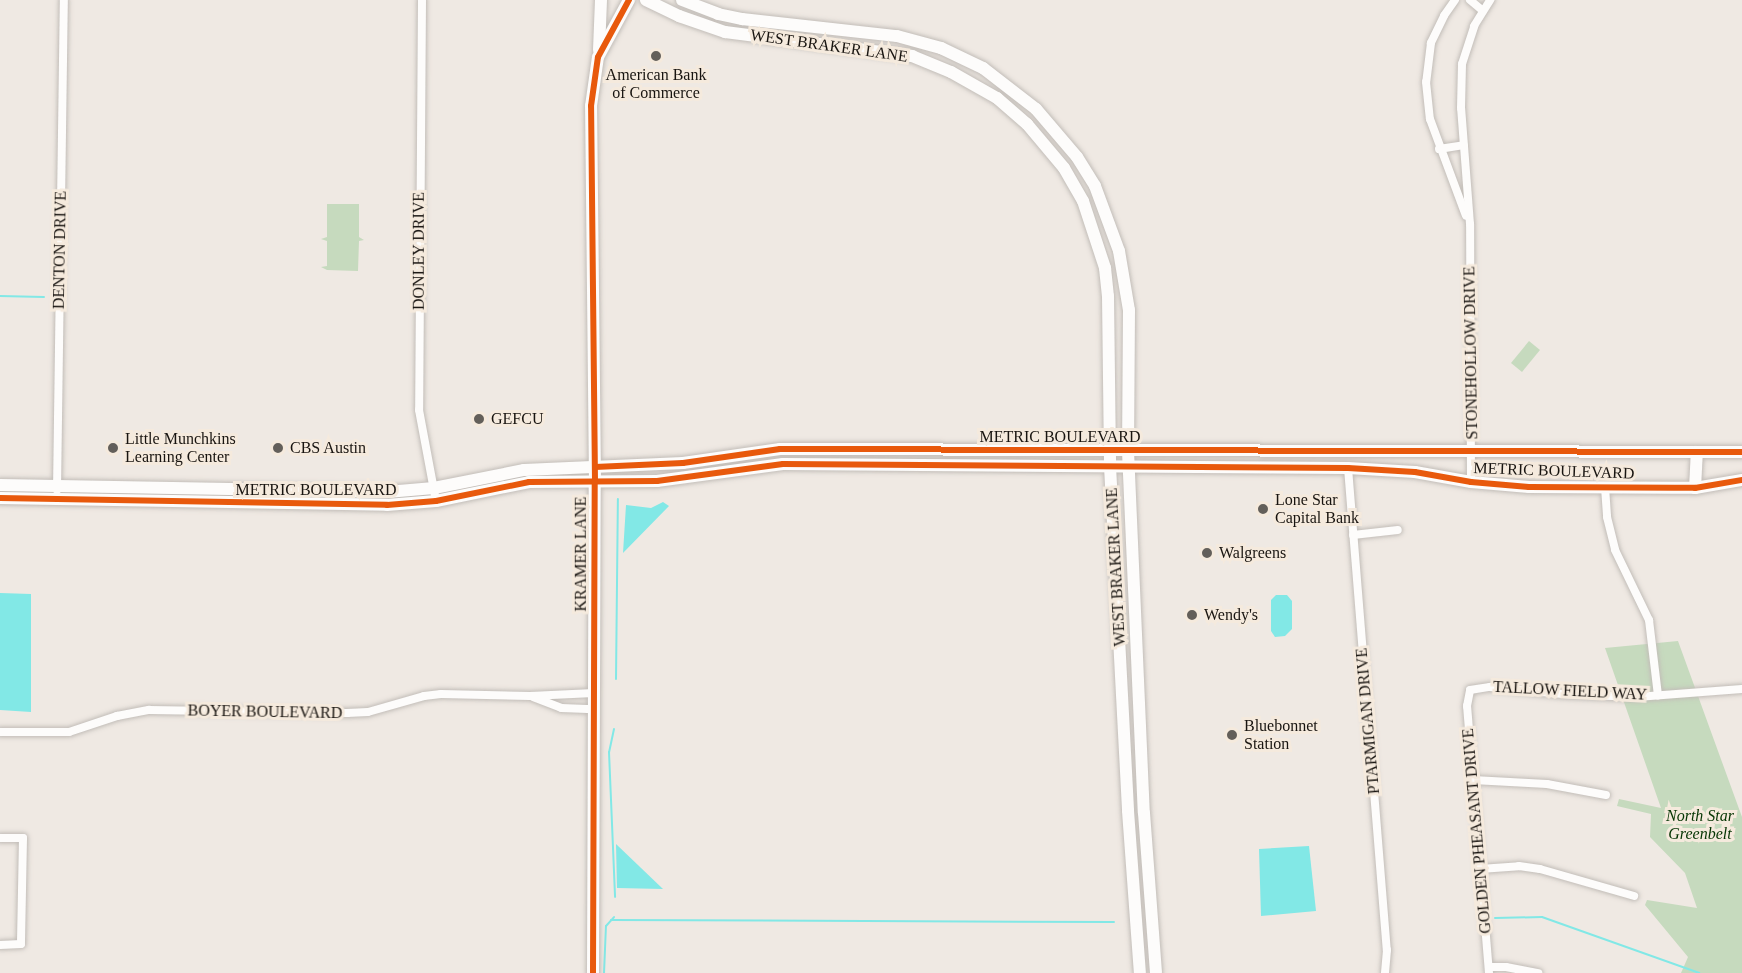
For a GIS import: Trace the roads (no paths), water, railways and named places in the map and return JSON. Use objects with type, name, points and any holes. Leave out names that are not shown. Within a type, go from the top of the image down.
[{"type":"main road","points":[[598,57],[601,0]]},
{"type":"main road","name":"KRAMER LANE","points":[[593,973],[595,467],[591,106],[598,57],[629,0]]},
{"type":"main road","name":"WEST BRAKER LANE","points":[[646,0],[679,16],[725,32],[912,56],[951,72],[997,98],[1040,136],[1064,168],[1083,201],[1105,268],[1108,297],[1110,466],[1128,811],[1140,973]]},
{"type":"main road","name":"WEST BRAKER LANE","points":[[682,0],[717,14],[742,19],[897,36],[941,48],[983,68],[1036,109],[1077,157],[1095,186],[1119,251],[1129,310],[1128,451],[1144,813],[1156,973]]},
{"type":"main road","points":[[836,28],[837,46]]},
{"type":"main road","points":[[1025,122],[1036,109]]},
{"type":"main road","points":[[1040,136],[1050,123]]},
{"type":"main road","name":"METRIC BOULEVARD","points":[[0,498],[56,493],[361,493],[434,488],[524,470],[683,463],[780,449],[1742,452]]},
{"type":"main road","points":[[859,464],[860,450]]},
{"type":"main road","points":[[1695,488],[1697,452]]},
{"type":"main road","name":"METRIC BOULEVARD","points":[[0,485],[56,493],[358,506],[436,501],[520,483],[657,480],[783,464],[1348,468],[1414,472],[1471,482],[1529,487],[1695,488],[1742,480]]},
{"type":"main road","points":[[1119,634],[1136,637]]},
{"type":"main road","points":[[1128,811],[1144,813]]},
{"type":"street","name":"DENTON DRIVE","points":[[56,493],[64,0]]},
{"type":"street","name":"DONLEY DRIVE","points":[[422,0],[419,410],[436,501]]},
{"type":"street","name":"STONEHOLLOW DRIVE","points":[[1455,0],[1444,16],[1431,43],[1426,82],[1430,119],[1439,149],[1470,224]]},
{"type":"street","points":[[1470,0],[1482,10]]},
{"type":"street","name":"STONEHOLLOW DRIVE","points":[[1471,482],[1470,224],[1464,145],[1462,64],[1474,26],[1490,0]]},
{"type":"street","points":[[1439,149],[1464,145]]},
{"type":"street","name":"PTARMIGAN DRIVE","points":[[1348,468],[1387,950],[1384,973]]},
{"type":"street","points":[[1605,487],[1607,517],[1615,550],[1649,620],[1658,695]]},
{"type":"street","points":[[1353,535],[1398,530]]},
{"type":"street","name":"TALLOW FIELD WAY","points":[[1470,690],[1490,687],[1563,694],[1658,695],[1742,689]]},
{"type":"street","name":"GOLDEN PHEASANT DRIVE","points":[[1470,690],[1467,706],[1489,970]]},
{"type":"street","name":"BOYER BOULEVARD","points":[[0,731],[69,732],[117,716],[149,710],[347,713],[368,712],[424,696],[441,694],[530,696],[594,693]]},
{"type":"street","name":"BOYER BOULEVARD","points":[[530,696],[561,708],[594,709]]},
{"type":"street","points":[[1473,780],[1547,783],[1606,795]]},
{"type":"street","points":[[0,838],[23,838],[21,944],[0,945]]},
{"type":"street","points":[[1480,869],[1519,866],[1540,869],[1634,897]]},
{"type":"street","points":[[1489,970],[1522,969],[1538,973]]},
{"type":"water","points":[[663,502],[669,506],[623,553],[626,505],[651,508]]},
{"type":"water","points":[[0,593],[31,594],[31,712],[0,710]]},
{"type":"water","points":[[1276,595],[1287,595],[1292,601],[1292,629],[1285,636],[1275,637],[1271,631],[1271,600]]},
{"type":"water","points":[[616,844],[663,889],[617,888]]},
{"type":"water","points":[[1309,846],[1316,911],[1261,916],[1259,849]]},
{"type":"waterway","points":[[0,296],[44,297]]},
{"type":"waterway","points":[[616,679],[618,499]]},
{"type":"waterway","points":[[614,729],[609,752],[615,897]]},
{"type":"waterway","points":[[604,973],[606,926],[614,917]]},
{"type":"waterway","points":[[1495,918],[1542,917],[1699,973]]},
{"type":"waterway","points":[[611,920],[1114,922]]},
{"type":"place","name":"American Bank of Commerce","points":[[656,56]]},
{"type":"place","name":"GEFCU","points":[[479,419]]},
{"type":"place","name":"Little Munchkins Learning Center","points":[[113,448]]},
{"type":"place","name":"CBS Austin","points":[[278,448]]},
{"type":"place","name":"Lone Star Capital Bank","points":[[1263,509]]},
{"type":"place","name":"Walgreens","points":[[1207,553]]},
{"type":"place","name":"Wendy's","points":[[1192,615]]},
{"type":"place","name":"Bluebonnet Station","points":[[1232,735]]},
{"type":"park label","name":"North Star Greenbelt","points":[[1700,825]]}]
